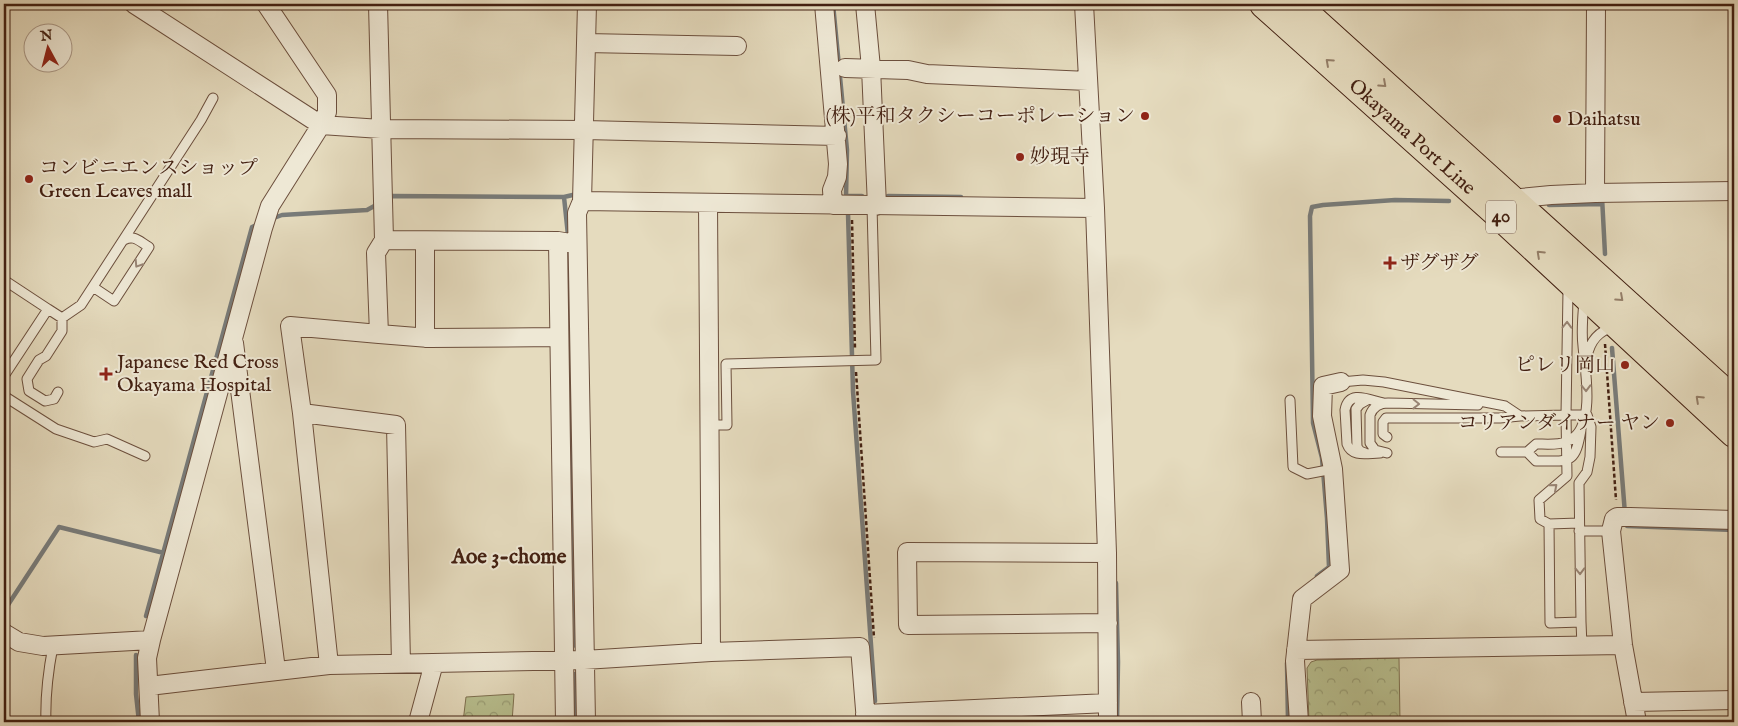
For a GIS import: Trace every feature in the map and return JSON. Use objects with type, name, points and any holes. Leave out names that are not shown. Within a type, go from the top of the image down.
[{"type":"main road","name":"Okayama Port Line","points":[[1264,4],[1503,205]]},
{"type":"main road","name":"Okayama Port Line","points":[[1295,4],[1582,282],[1734,400]]},
{"type":"main road","name":"Okayama Port Line","points":[[1582,282],[1612,333],[1734,433]]},
{"type":"street","points":[[134,4],[321,125],[381,129],[585,130],[837,136]]},
{"type":"street","points":[[150,722],[147,658],[151,640],[265,223],[270,206],[321,125],[327,112],[327,96],[280,12],[266,4]]},
{"type":"street","points":[[378,4],[384,240],[376,253],[379,334]]},
{"type":"street","points":[[586,722],[578,213],[582,201],[587,4]]},
{"type":"street","points":[[824,4],[837,136],[838,164],[837,177],[832,190],[833,205]]},
{"type":"street","points":[[865,4],[872,68],[874,206]]},
{"type":"street","points":[[1084,4],[1095,208],[1107,552],[1108,722]]},
{"type":"street","points":[[1595,193],[1596,4]]},
{"type":"street","points":[[586,43],[737,46]]},
{"type":"street","points":[[844,68],[908,70],[926,74],[1088,81]]},
{"type":"street","points":[[1503,205],[1551,195],[1734,191]]},
{"type":"street","points":[[582,201],[1095,208]]},
{"type":"street","points":[[708,203],[711,652]]},
{"type":"street","points":[[384,240],[558,241],[578,244]]},
{"type":"street","points":[[425,241],[425,338]]},
{"type":"street","points":[[558,241],[566,722]]},
{"type":"street","points":[[329,665],[302,413],[290,326],[425,338],[559,337]]},
{"type":"street","points":[[233,335],[276,670]]},
{"type":"street","points":[[1299,722],[1295,661],[1302,600],[1340,570],[1327,470],[1322,416],[1322,386],[1341,382]]},
{"type":"street","points":[[302,413],[396,425],[400,664]]},
{"type":"street","points":[[1637,722],[1623,645],[1620,520],[1734,520]]},
{"type":"street","points":[[1107,552],[907,552],[908,624],[1108,623]]},
{"type":"street","points":[[4,633],[19,642],[42,646],[151,640]]},
{"type":"street","points":[[1296,650],[1623,645]]},
{"type":"street","points":[[149,686],[329,665],[584,660],[711,652],[860,648],[865,718],[1108,703]]},
{"type":"street","points":[[418,722],[434,663]]},
{"type":"street","points":[[1633,702],[1734,700]]},
{"type":"street","points":[[1251,702],[1252,722]]},
{"type":"lane","points":[[62,318],[81,305],[201,120],[213,98]]},
{"type":"lane","points":[[709,425],[727,425],[726,364],[876,360],[874,206]]},
{"type":"lane","points":[[93,287],[114,300],[149,247],[134,237],[124,240]]},
{"type":"lane","points":[[4,280],[62,318]]},
{"type":"lane","points":[[1527,452],[1536,460],[1562,461],[1567,459],[1575,454],[1577,449],[1581,427],[1586,414],[1586,364],[1583,346],[1582,282],[1568,290],[1566,415],[1566,442],[1567,459],[1567,476],[1539,500],[1540,519],[1549,524],[1579,527],[1620,520]]},
{"type":"lane","points":[[4,376],[48,309]]},
{"type":"lane","points":[[58,392],[54,399],[45,401],[29,391],[27,380],[39,360],[46,356],[62,331],[62,318]]},
{"type":"lane","points":[[1586,364],[1589,348],[1594,339],[1604,330],[1612,333]]},
{"type":"lane","points":[[1341,382],[1363,380],[1384,382],[1505,406],[1520,416]]},
{"type":"lane","points":[[4,396],[56,429],[94,442],[107,439],[145,456]]},
{"type":"lane","points":[[1383,403],[1374,408],[1369,419],[1370,443],[1375,450],[1384,453],[1354,453],[1348,447],[1345,410],[1348,402],[1353,397],[1361,396],[1367,400],[1383,403],[1505,406]]},
{"type":"lane","points":[[1290,400],[1293,467],[1307,474],[1327,470]]},
{"type":"lane","points":[[1387,437],[1383,434],[1383,422],[1386,418],[1500,418],[1586,414]]},
{"type":"lane","points":[[1582,646],[1579,484],[1587,472],[1590,457],[1591,427],[1586,414]]},
{"type":"lane","points":[[1500,452],[1527,452],[1536,444],[1566,442],[1573,438],[1581,427]]},
{"type":"lane","points":[[1549,524],[1550,623],[1581,622]]},
{"type":"lane","points":[[46,722],[46,679],[53,646]]},
{"type":"path","points":[[851,206],[853,361],[874,644]]},
{"type":"path","points":[[1612,333],[1620,520]]},
{"type":"green space","points":[[1399,658],[1400,722],[1309,722],[1307,668],[1311,662],[1317,660]]},
{"type":"green space","points":[[514,694],[512,722],[463,722],[466,697]]},
{"type":"waterway","points":[[833,4],[847,150],[846,197]]},
{"type":"waterway","points":[[568,235],[564,197],[577,194]]},
{"type":"waterway","points":[[387,199],[392,196],[564,197]]},
{"type":"waterway","points":[[846,196],[862,196]]},
{"type":"waterway","points":[[888,196],[961,197]]},
{"type":"waterway","points":[[1602,197],[1605,254]]},
{"type":"waterway","points":[[1317,576],[1329,567],[1322,458],[1313,423],[1310,216],[1312,207],[1395,200],[1449,201]]},
{"type":"waterway","points":[[271,219],[282,215],[367,210],[378,204]]},
{"type":"waterway","points":[[1549,205],[1602,204]]},
{"type":"waterway","points":[[848,213],[853,391],[875,701]]},
{"type":"waterway","points":[[146,616],[252,227],[259,224]]},
{"type":"waterway","points":[[568,256],[576,646]]},
{"type":"waterway","points":[[1612,348],[1625,514]]},
{"type":"waterway","points":[[1626,522],[1627,526],[1734,530]]},
{"type":"waterway","points":[[4,611],[59,527],[164,553]]},
{"type":"waterway","points":[[1116,583],[1117,722]]},
{"type":"waterway","points":[[136,655],[136,694],[139,722]]},
{"type":"waterway","points":[[1287,663],[1288,722]]},
{"type":"waterway","points":[[575,674],[576,722]]},
{"type":"place","name":"(株)平和タクシーコーポレーション","points":[[1145,116]]},
{"type":"place","name":"Daihatsu","points":[[1557,119]]},
{"type":"place","name":"妙現寺","points":[[1020,157]]},
{"type":"place","name":"コンビニエンスショップ Green Leaves mall","points":[[29,179]]},
{"type":"place","name":"ザグザグ","points":[[1390,263]]},
{"type":"place","name":"ピレリ岡山","points":[[1625,365]]},
{"type":"place","name":"Japanese Red Cross Okayama Hospital","points":[[106,374]]},
{"type":"place","name":"コリアンダイナー ヤン","points":[[1670,423]]},
{"type":"district","name":"Aoe 3-chome","points":[[509,557]]}]
